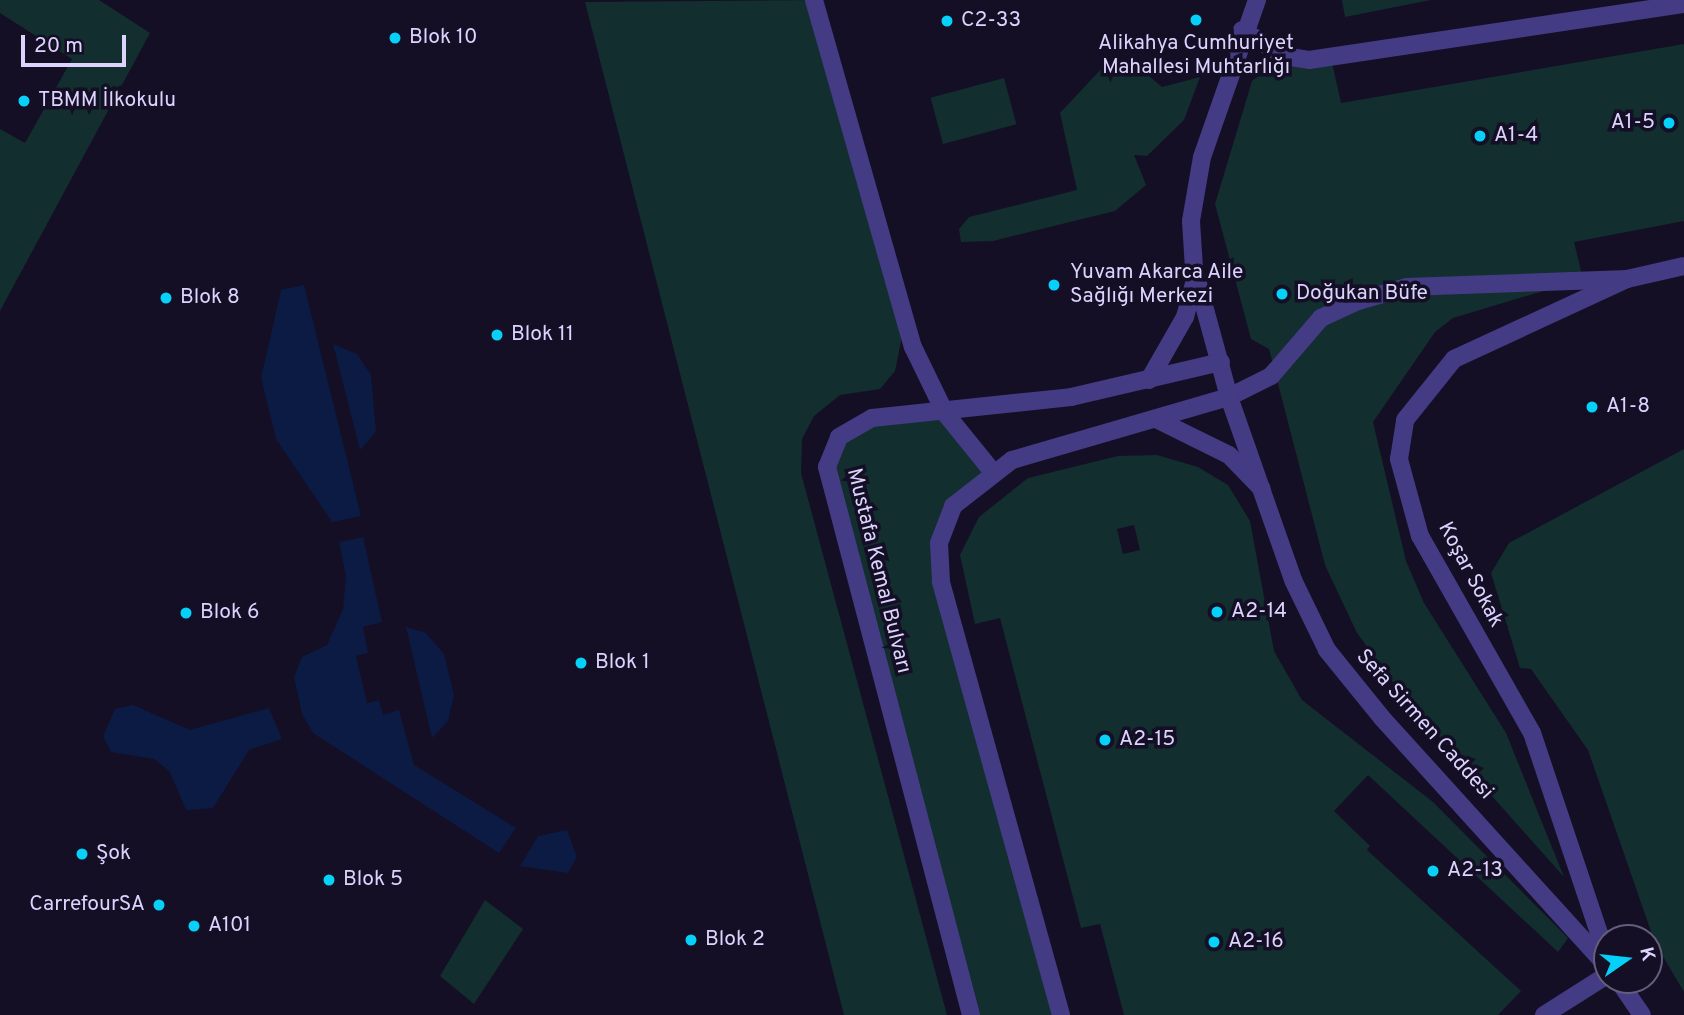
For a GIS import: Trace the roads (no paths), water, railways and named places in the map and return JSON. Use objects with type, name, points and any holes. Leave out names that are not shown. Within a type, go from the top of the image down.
[{"type":"street","points":[[814,0],[914,348],[945,413],[992,471]]},
{"type":"street","points":[[1149,380],[1185,317],[1195,279],[1191,221],[1202,156],[1242,30],[1257,0]]},
{"type":"street","points":[[1242,30],[1284,56],[1309,60],[1684,4]]},
{"type":"street","name":"Koşar Sokak","points":[[1229,397],[1271,376],[1321,318],[1358,301],[1407,287],[1627,279],[1684,266]]},
{"type":"street","name":"Sefa Sirmen Caddesi","points":[[1195,279],[1229,397],[1266,493],[1293,580],[1327,650],[1593,950]]},
{"type":"street","name":"Koşar Sokak","points":[[1596,924],[1532,733],[1420,536],[1399,459],[1405,420],[1454,359],[1627,279]]},
{"type":"street","name":"Mustafa Kemal Bulvarı","points":[[971,1015],[827,467],[839,437],[872,418],[945,413],[1071,397],[1221,362]]},
{"type":"street","points":[[1061,1015],[942,581],[939,543],[953,506],[992,471],[1229,397]]},
{"type":"street","points":[[1156,419],[1229,455],[1266,493]]},
{"type":"street","points":[[1544,1015],[1593,984]]},
{"type":"street","points":[[1628,994],[1642,1015]]},
{"type":"water","points":[[304,285],[361,516],[332,522],[276,439],[261,378],[281,290]]},
{"type":"water","points":[[333,344],[357,354],[371,375],[376,432],[360,450]]},
{"type":"water","points":[[363,537],[382,622],[363,627],[368,653],[356,656],[367,703],[379,700],[383,715],[399,710],[414,765],[516,828],[499,853],[313,733],[302,714],[294,677],[302,657],[327,645],[343,609],[346,576],[339,542]]},
{"type":"water","points":[[406,627],[426,633],[444,654],[454,695],[448,721],[432,738]]},
{"type":"water","points":[[133,705],[190,730],[269,708],[282,739],[249,750],[213,808],[186,810],[170,772],[154,759],[111,752],[103,736],[115,709]]},
{"type":"water","points":[[567,830],[577,857],[568,873],[520,866],[538,836]]},
{"type":"place","name":"Alikahya Cumhuriyet Mahallesi Muhtarlığı","points":[[1196,20]]},
{"type":"place","name":"C2-33","points":[[947,21]]},
{"type":"place","name":"Blok 10","points":[[395,38]]},
{"type":"place","name":"TBMM İlkokulu","points":[[24,101]]},
{"type":"place","name":"A1-5","points":[[1669,123]]},
{"type":"place","name":"A1-4","points":[[1480,136]]},
{"type":"place","name":"Yuvam Akarca Aile Sağlığı Merkezi","points":[[1054,285]]},
{"type":"place","name":"Doğukan Büfe","points":[[1282,294]]},
{"type":"place","name":"Blok 8","points":[[166,298]]},
{"type":"place","name":"Blok 11","points":[[497,335]]},
{"type":"place","name":"A1-8","points":[[1592,407]]},
{"type":"place","name":"A2-14","points":[[1217,612]]},
{"type":"place","name":"Blok 6","points":[[186,613]]},
{"type":"place","name":"Blok 1","points":[[581,663]]},
{"type":"place","name":"A2-15","points":[[1105,740]]},
{"type":"place","name":"Şok","points":[[82,854]]},
{"type":"place","name":"A2-13","points":[[1433,871]]},
{"type":"place","name":"Blok 5","points":[[329,880]]},
{"type":"place","name":"CarrefourSA","points":[[159,905]]},
{"type":"place","name":"A101","points":[[194,926]]},
{"type":"place","name":"Blok 2","points":[[691,940]]},
{"type":"place","name":"A2-16","points":[[1214,942]]}]
